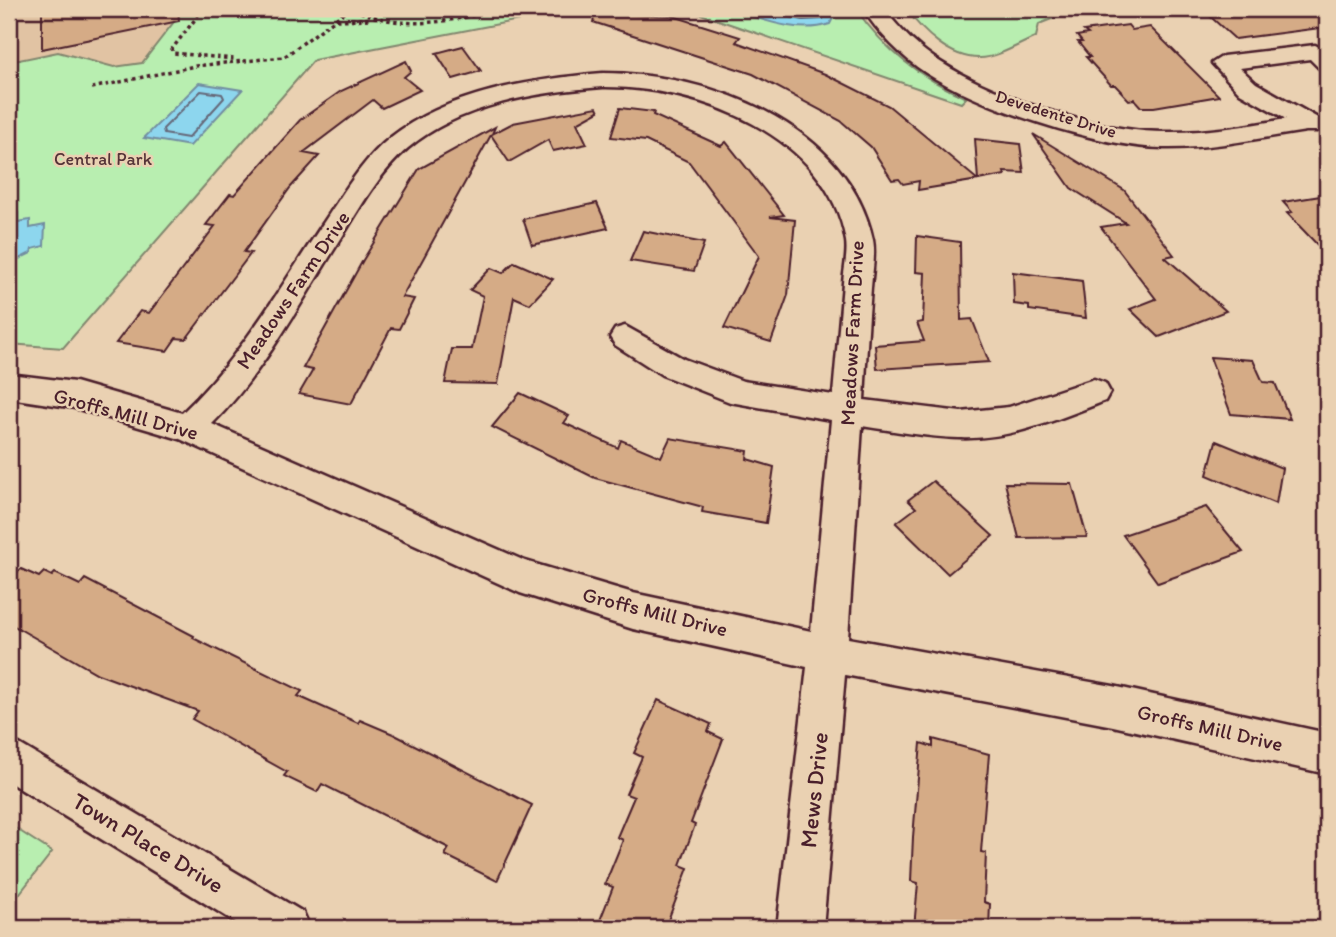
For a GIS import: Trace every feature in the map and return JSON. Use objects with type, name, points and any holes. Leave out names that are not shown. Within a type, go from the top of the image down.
[{"type":"street","name":"Devedente Drive","points":[[873,9],[889,30],[935,68],[985,93],[1078,124],[1160,140],[1201,139],[1318,128]]},
{"type":"street","name":"Devedente Drive","points":[[1318,128],[1248,88],[1223,63],[1315,52],[1327,63]]},
{"type":"street","name":"Meadows Farm Drive","points":[[188,428],[232,382],[376,164],[426,124],[460,109],[542,88],[614,77],[682,87],[766,120],[819,159],[837,183],[853,218],[860,242],[828,653]]},
{"type":"street","points":[[625,337],[673,366],[741,393],[961,425],[1019,417],[1094,392]]},
{"type":"street","name":"Groffs Mill Drive","points":[[9,386],[75,396],[188,428],[520,576],[633,611],[828,653],[1113,706],[1327,754]]},
{"type":"street","name":"Mews Drive","points":[[800,928],[828,653]]},
{"type":"street","name":"Town Place Drive","points":[[9,759],[287,928]]},
{"type":"path","points":[[203,9],[172,49],[173,53],[242,59]]},
{"type":"path","points":[[92,88],[139,76],[242,59],[284,57],[352,9],[372,19]]},
{"type":"path","points":[[337,20],[372,19],[423,24],[500,9]]},
{"type":"shaded area","points":[[9,9],[184,9],[142,63],[114,67],[58,52],[9,62]]},
{"type":"green space","name":"Central Park","points":[[184,9],[576,9],[314,60],[63,348],[9,344],[9,62],[58,52],[114,67],[142,63]]},
{"type":"green space","points":[[686,9],[856,9],[891,50],[933,81],[966,98],[961,103]]},
{"type":"green space","points":[[906,9],[1077,9],[1039,24],[1036,37],[1001,53],[980,58],[958,54],[948,49],[920,26]]},
{"type":"green space","points":[[9,824],[52,852],[9,907]]},
{"type":"water","points":[[727,9],[829,9],[833,18],[830,24],[804,28],[765,21]]},
{"type":"water","points":[[199,83],[242,90],[190,146],[144,138]]},
{"type":"water","points":[[18,213],[18,222],[30,220],[30,228],[45,225],[44,246],[32,249],[31,253],[9,264],[9,216]]},
{"type":"building","points":[[42,9],[178,9],[179,21],[42,49]]},
{"type":"building","points":[[1202,9],[1327,9],[1327,27],[1235,39]]},
{"type":"building","points":[[595,14],[673,16],[740,37],[736,42],[825,74],[889,106],[978,180],[918,190],[919,181],[903,184],[899,179],[892,180],[871,147],[841,121],[753,74],[593,22]]},
{"type":"building","points":[[1128,25],[1132,30],[1150,27],[1219,96],[1154,107],[1141,107],[1134,99],[1129,100],[1115,85],[1111,85],[1086,57],[1090,57],[1078,42],[1082,42],[1077,36],[1088,34],[1084,31]]},
{"type":"building","points":[[463,46],[481,71],[453,79],[436,53]]},
{"type":"building","points":[[406,61],[411,71],[404,77],[420,90],[382,108],[373,100],[303,153],[319,156],[290,188],[244,252],[251,253],[186,339],[176,338],[167,351],[116,343],[140,311],[149,313],[215,226],[206,225],[230,194],[234,195],[300,120],[341,91]]},
{"type":"building","points":[[597,107],[599,111],[577,123],[587,144],[553,151],[548,140],[509,162],[491,135],[402,297],[414,299],[399,329],[391,328],[351,404],[299,394],[313,370],[303,368],[363,260],[419,169],[495,127],[492,134],[513,123]]},
{"type":"building","points":[[620,108],[654,112],[653,115],[721,146],[726,142],[784,215],[770,217],[795,220],[788,295],[771,342],[724,328],[759,256],[689,162],[646,141],[611,137]]},
{"type":"building","points":[[1033,134],[1124,190],[1174,255],[1165,257],[1226,311],[1159,337],[1130,309],[1156,299],[1101,227],[1126,223],[1071,188]]},
{"type":"building","points":[[975,139],[1020,144],[1024,173],[1004,172],[1005,175],[978,180]]},
{"type":"building","points":[[1327,195],[1327,255],[1287,213],[1292,212],[1283,202]]},
{"type":"building","points":[[597,203],[608,228],[532,245],[523,219]]},
{"type":"building","points":[[643,231],[704,243],[694,271],[630,261]]},
{"type":"building","points":[[917,236],[960,242],[961,320],[972,319],[989,362],[877,369],[875,345],[924,341],[917,323],[923,322],[925,273],[916,272]]},
{"type":"building","points":[[514,262],[553,279],[530,304],[514,297],[498,384],[445,383],[452,349],[472,349],[483,296],[470,290],[491,268],[503,273]]},
{"type":"building","points":[[1013,272],[1082,281],[1086,318],[1029,310],[1029,306],[1014,304]]},
{"type":"building","points":[[1210,357],[1253,360],[1263,382],[1275,383],[1290,419],[1231,414]]},
{"type":"building","points":[[520,393],[569,416],[564,423],[618,448],[621,440],[661,457],[670,438],[748,451],[747,459],[774,467],[766,523],[702,512],[703,507],[595,478],[492,427]]},
{"type":"building","points":[[1216,441],[1282,468],[1276,504],[1207,475]]},
{"type":"building","points":[[933,481],[993,536],[948,574],[896,523],[916,508],[908,500]]},
{"type":"building","points":[[1005,483],[1072,484],[1087,537],[1019,538]]},
{"type":"building","points":[[1206,507],[1243,552],[1158,583],[1123,535]]},
{"type":"building","points":[[21,569],[39,577],[44,572],[52,576],[55,573],[80,585],[85,579],[194,636],[193,638],[302,691],[298,696],[358,723],[360,720],[393,734],[532,805],[497,881],[445,855],[449,848],[322,784],[317,792],[284,776],[287,772],[192,719],[198,711],[98,674],[9,623],[9,580]]},
{"type":"building","points":[[658,700],[711,724],[708,732],[723,739],[691,823],[695,825],[680,865],[688,868],[665,928],[597,928],[613,887],[605,884],[623,840],[617,837],[634,797],[626,794],[642,757],[634,753]]},
{"type":"building","points":[[933,739],[989,754],[981,852],[986,853],[984,902],[990,904],[989,928],[914,928],[918,883],[911,881],[921,743],[933,747]]},
{"type":"waterway","points":[[960,13],[970,9]]}]
